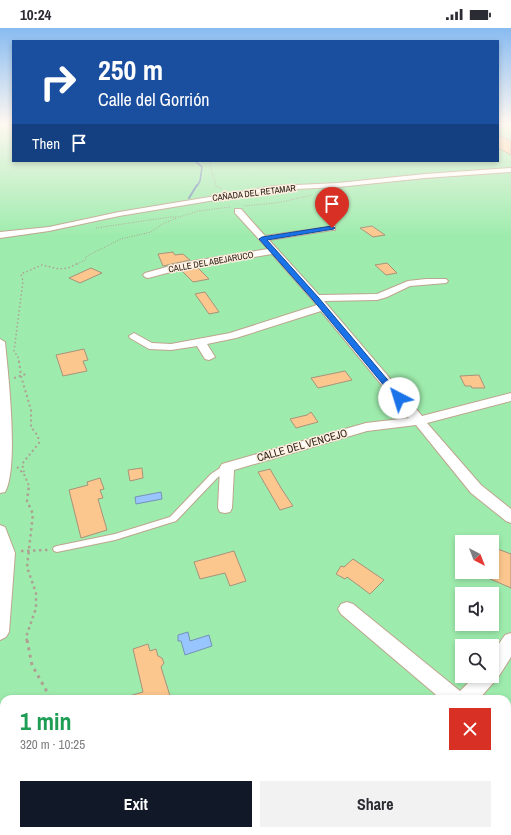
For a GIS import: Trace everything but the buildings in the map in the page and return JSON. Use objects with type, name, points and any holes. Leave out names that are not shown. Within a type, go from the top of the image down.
[{"type":"street","name":"CAÑADA DEL RETAMAR","points":[[0,235],[49,229],[118,214],[275,188],[338,185],[425,176],[511,170]]},
{"type":"street","points":[[236,208],[319,302],[476,489],[500,510],[511,517]]},
{"type":"street","points":[[262,239],[332,228]]},
{"type":"street","name":"CALLE DEL ABEJARUCO","points":[[148,275],[181,266],[274,251]]},
{"type":"street","points":[[134,336],[149,346],[171,347],[200,342],[232,336],[319,302],[377,298],[385,296],[396,288],[421,281],[443,281]]},
{"type":"street","points":[[0,342],[3,382],[5,457],[3,479],[0,488]]},
{"type":"street","points":[[200,342],[209,357]]},
{"type":"street","name":"CALLE DEL VENCEJO","points":[[227,467],[366,427],[418,421],[511,396]]},
{"type":"street","points":[[225,508],[227,467]]},
{"type":"street","points":[[0,532],[8,552],[0,632]]},
{"type":"street","points":[[347,610],[450,695]]},
{"type":"street","points":[[499,659],[511,641]]},
{"type":"street","points":[[470,695],[481,683]]},
{"type":"lane","points":[[57,549],[115,537],[173,520],[214,476],[227,467]]},
{"type":"path","points":[[209,162],[216,186],[229,192],[231,195]]},
{"type":"path","points":[[50,695],[32,665],[26,637],[36,608],[36,594],[26,567],[33,514],[27,501],[29,496],[28,480],[22,464],[39,443],[38,436],[31,427],[31,410],[21,376],[18,357],[14,351],[23,281],[21,274],[42,265],[59,269],[68,268],[84,261],[87,256],[121,239],[151,232],[164,223],[198,212],[276,203],[314,194]]},
{"type":"path","points":[[92,228],[170,217],[180,217]]},
{"type":"path","points":[[5,457],[24,472]]},
{"type":"path","points":[[8,552],[57,549]]},
{"type":"green space","points":[[0,161],[12,161],[12,162],[499,162],[499,161],[511,161],[511,695],[0,695]]},
{"type":"water","points":[[161,492],[162,499],[136,504],[135,497]]},
{"type":"water","points":[[188,632],[190,641],[209,635],[212,646],[185,655],[181,641],[178,641],[178,635]]},
{"type":"waterway","points":[[196,162],[202,167],[200,181],[197,186]]},
{"type":"waterway","points":[[189,198],[197,185]]},
{"type":"route","points":[[332,228],[262,239],[316,298],[399,398]]}]
